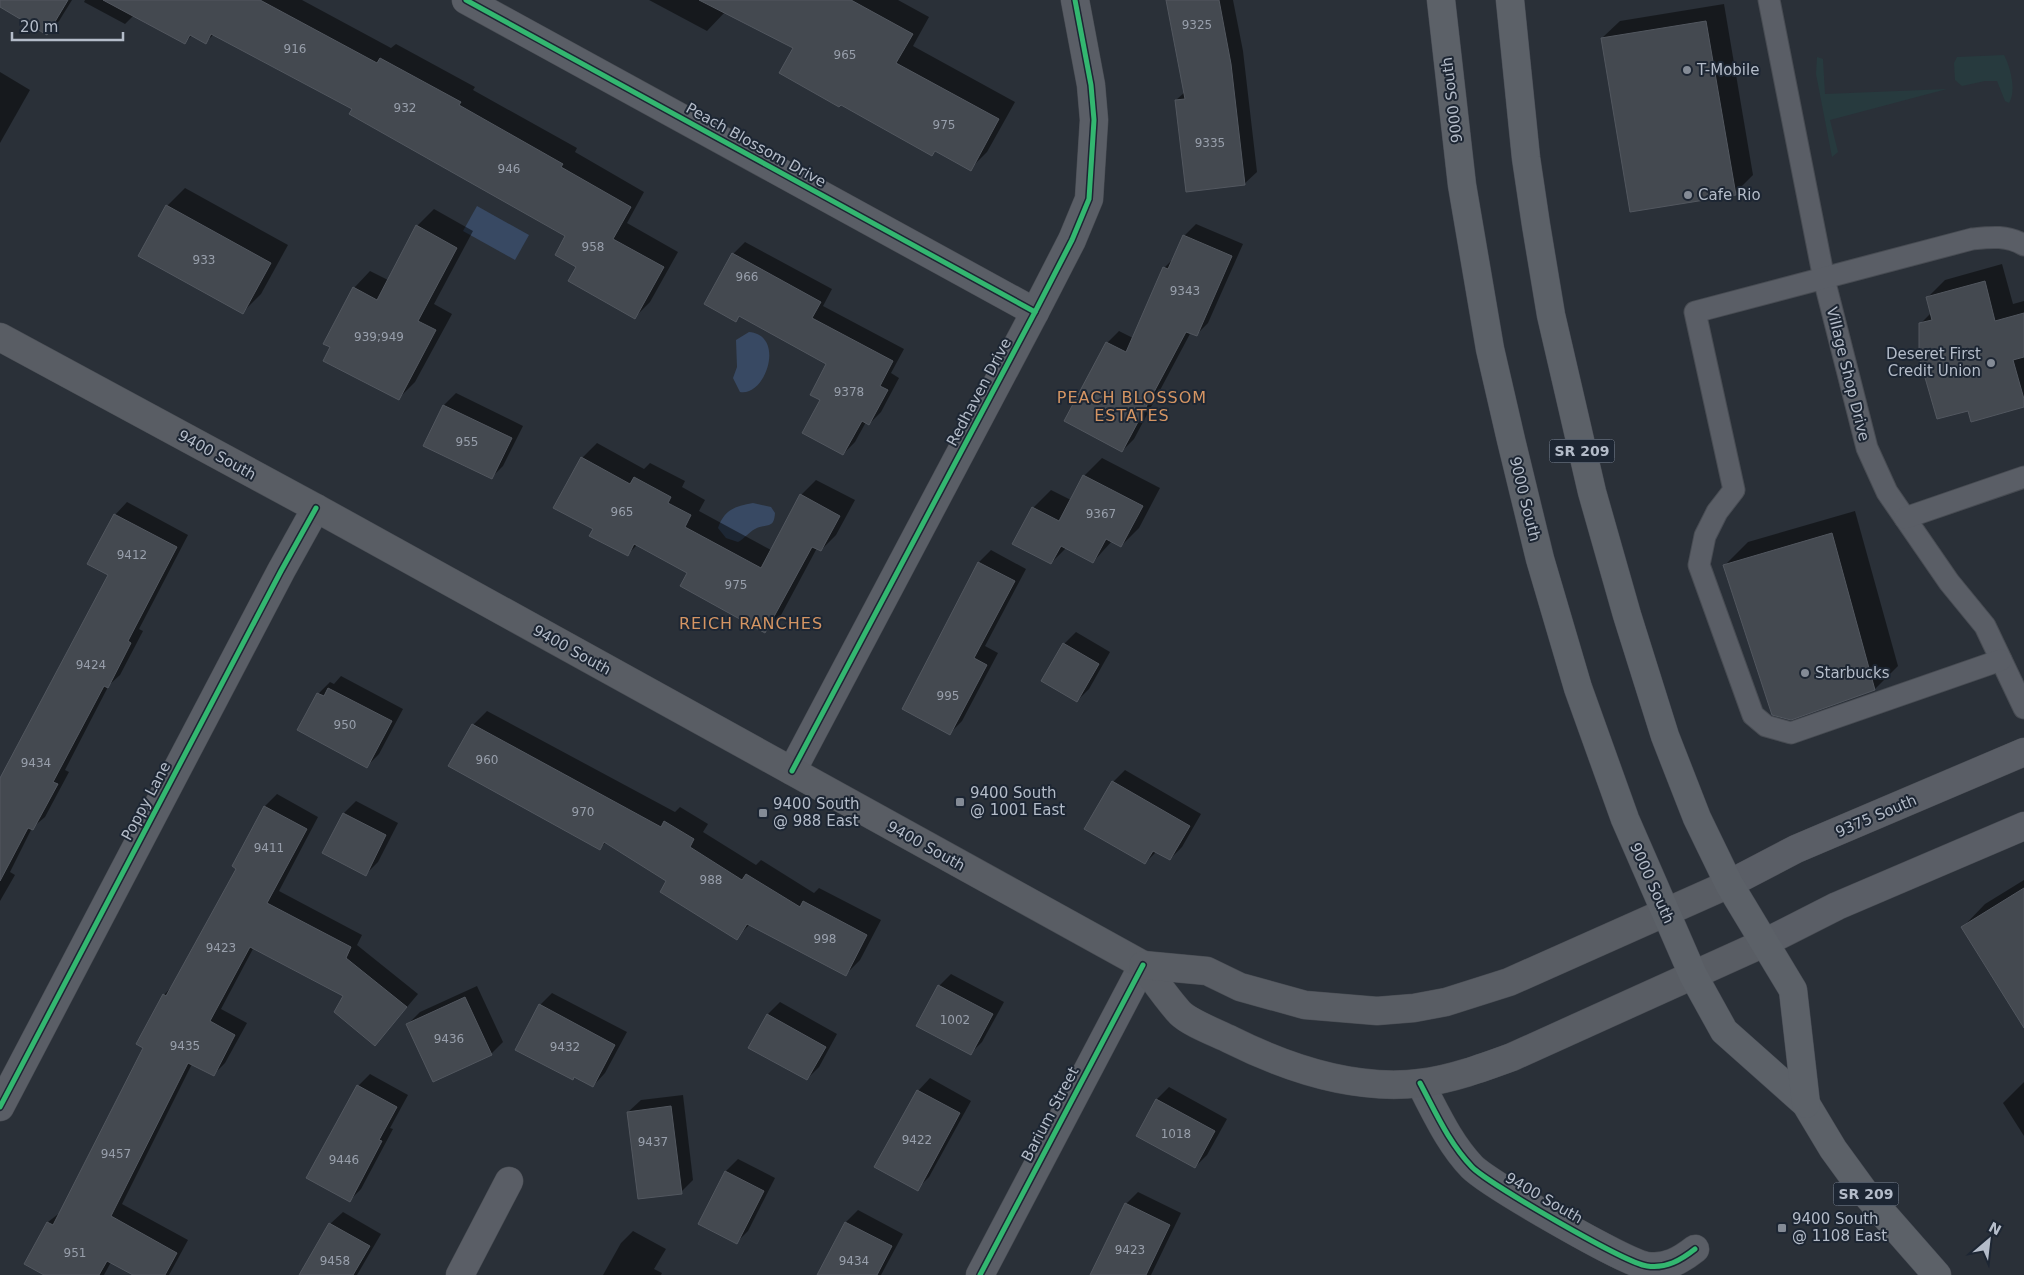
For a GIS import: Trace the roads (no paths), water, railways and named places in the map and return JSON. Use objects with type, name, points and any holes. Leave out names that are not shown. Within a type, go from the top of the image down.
[{"type":"main road","name":"9000 South","points":[[1441,0],[1462,185],[1490,349],[1537,550],[1578,688],[1625,819],[1693,975]]},
{"type":"main road","name":"SR 209","points":[[1510,0],[1526,158],[1551,315],[1570,404],[1627,614],[1666,736],[1697,818],[1729,884],[1793,990],[1806,1104]]},
{"type":"main road","name":"9400 South","points":[[0,337],[316,508],[1143,965],[1182,1015],[1277,1061],[1313,1074],[1383,1085],[1420,1083],[1473,1072],[1512,1058],[1764,943]]},
{"type":"main road","name":"9400 South","points":[[1143,965],[1207,971],[1240,987],[1305,1005],[1377,1011],[1414,1008],[1446,1002],[1509,982],[1729,884]]},
{"type":"main road","name":"SR 209","points":[[1693,975],[1724,1031],[1806,1104],[1833,1149],[1865,1193],[1937,1275]]},
{"type":"street","name":"Peach Blossom Drive","points":[[466,0],[1035,312]]},
{"type":"street","name":"Redhaven Drive","points":[[792,771],[1035,312],[1072,240],[1089,198],[1094,120],[1091,85],[1075,0]]},
{"type":"street","name":"Poppy Lane","points":[[0,1107],[276,579],[316,508]]},
{"type":"street","name":"9375 South","points":[[1729,884],[1796,849],[2024,752]]},
{"type":"street","points":[[1764,943],[1837,906],[2024,826]]},
{"type":"street","name":"Barium Street","points":[[980,1275],[1143,965]]},
{"type":"street","name":"9400 South","points":[[1420,1083],[1446,1133],[1461,1155],[1474,1169],[1502,1189],[1634,1263],[1660,1266],[1673,1264],[1695,1249]]},
{"type":"street","points":[[460,1275],[509,1181]]},
{"type":"lane","name":"Village Shop Drive","points":[[1768,0],[1824,279],[1867,448],[1887,492],[1948,582],[1985,626],[2024,708]]},
{"type":"lane","points":[[2002,660],[1791,733],[1766,726],[1753,714],[1699,564],[1705,536],[1717,512],[1734,490],[1695,312],[1972,238],[1996,236],[2013,238],[2024,245]]},
{"type":"lane","points":[[1905,518],[2024,477]]},
{"type":"water","points":[[477,206],[529,235],[515,260],[463,231]]},
{"type":"water","points":[[749,332],[760,336],[767,343],[768,365],[758,385],[749,391],[740,392],[733,378],[737,367],[736,340]]},
{"type":"water","points":[[753,503],[771,507],[775,513],[773,522],[755,529],[738,542],[726,538],[718,528],[723,517],[736,507]]},
{"type":"place","name":"T-Mobile","points":[[1687,70]]},
{"type":"place","name":"Cafe Rio","points":[[1688,195]]},
{"type":"place","name":"Deseret First Credit Union","points":[[1991,363]]},
{"type":"place","name":"Starbucks","points":[[1805,673]]},
{"type":"place","name":"9400 South @ 1001 East","points":[[960,802]]},
{"type":"place","name":"9400 South @ 988 East","points":[[763,813]]},
{"type":"place","name":"9400 South @ 1108 East","points":[[1782,1228]]},
{"type":"district","name":"PEACH BLOSSOM ESTATES","points":[[1132,406]]},
{"type":"district","name":"REICH RANCHES","points":[[751,623]]}]
